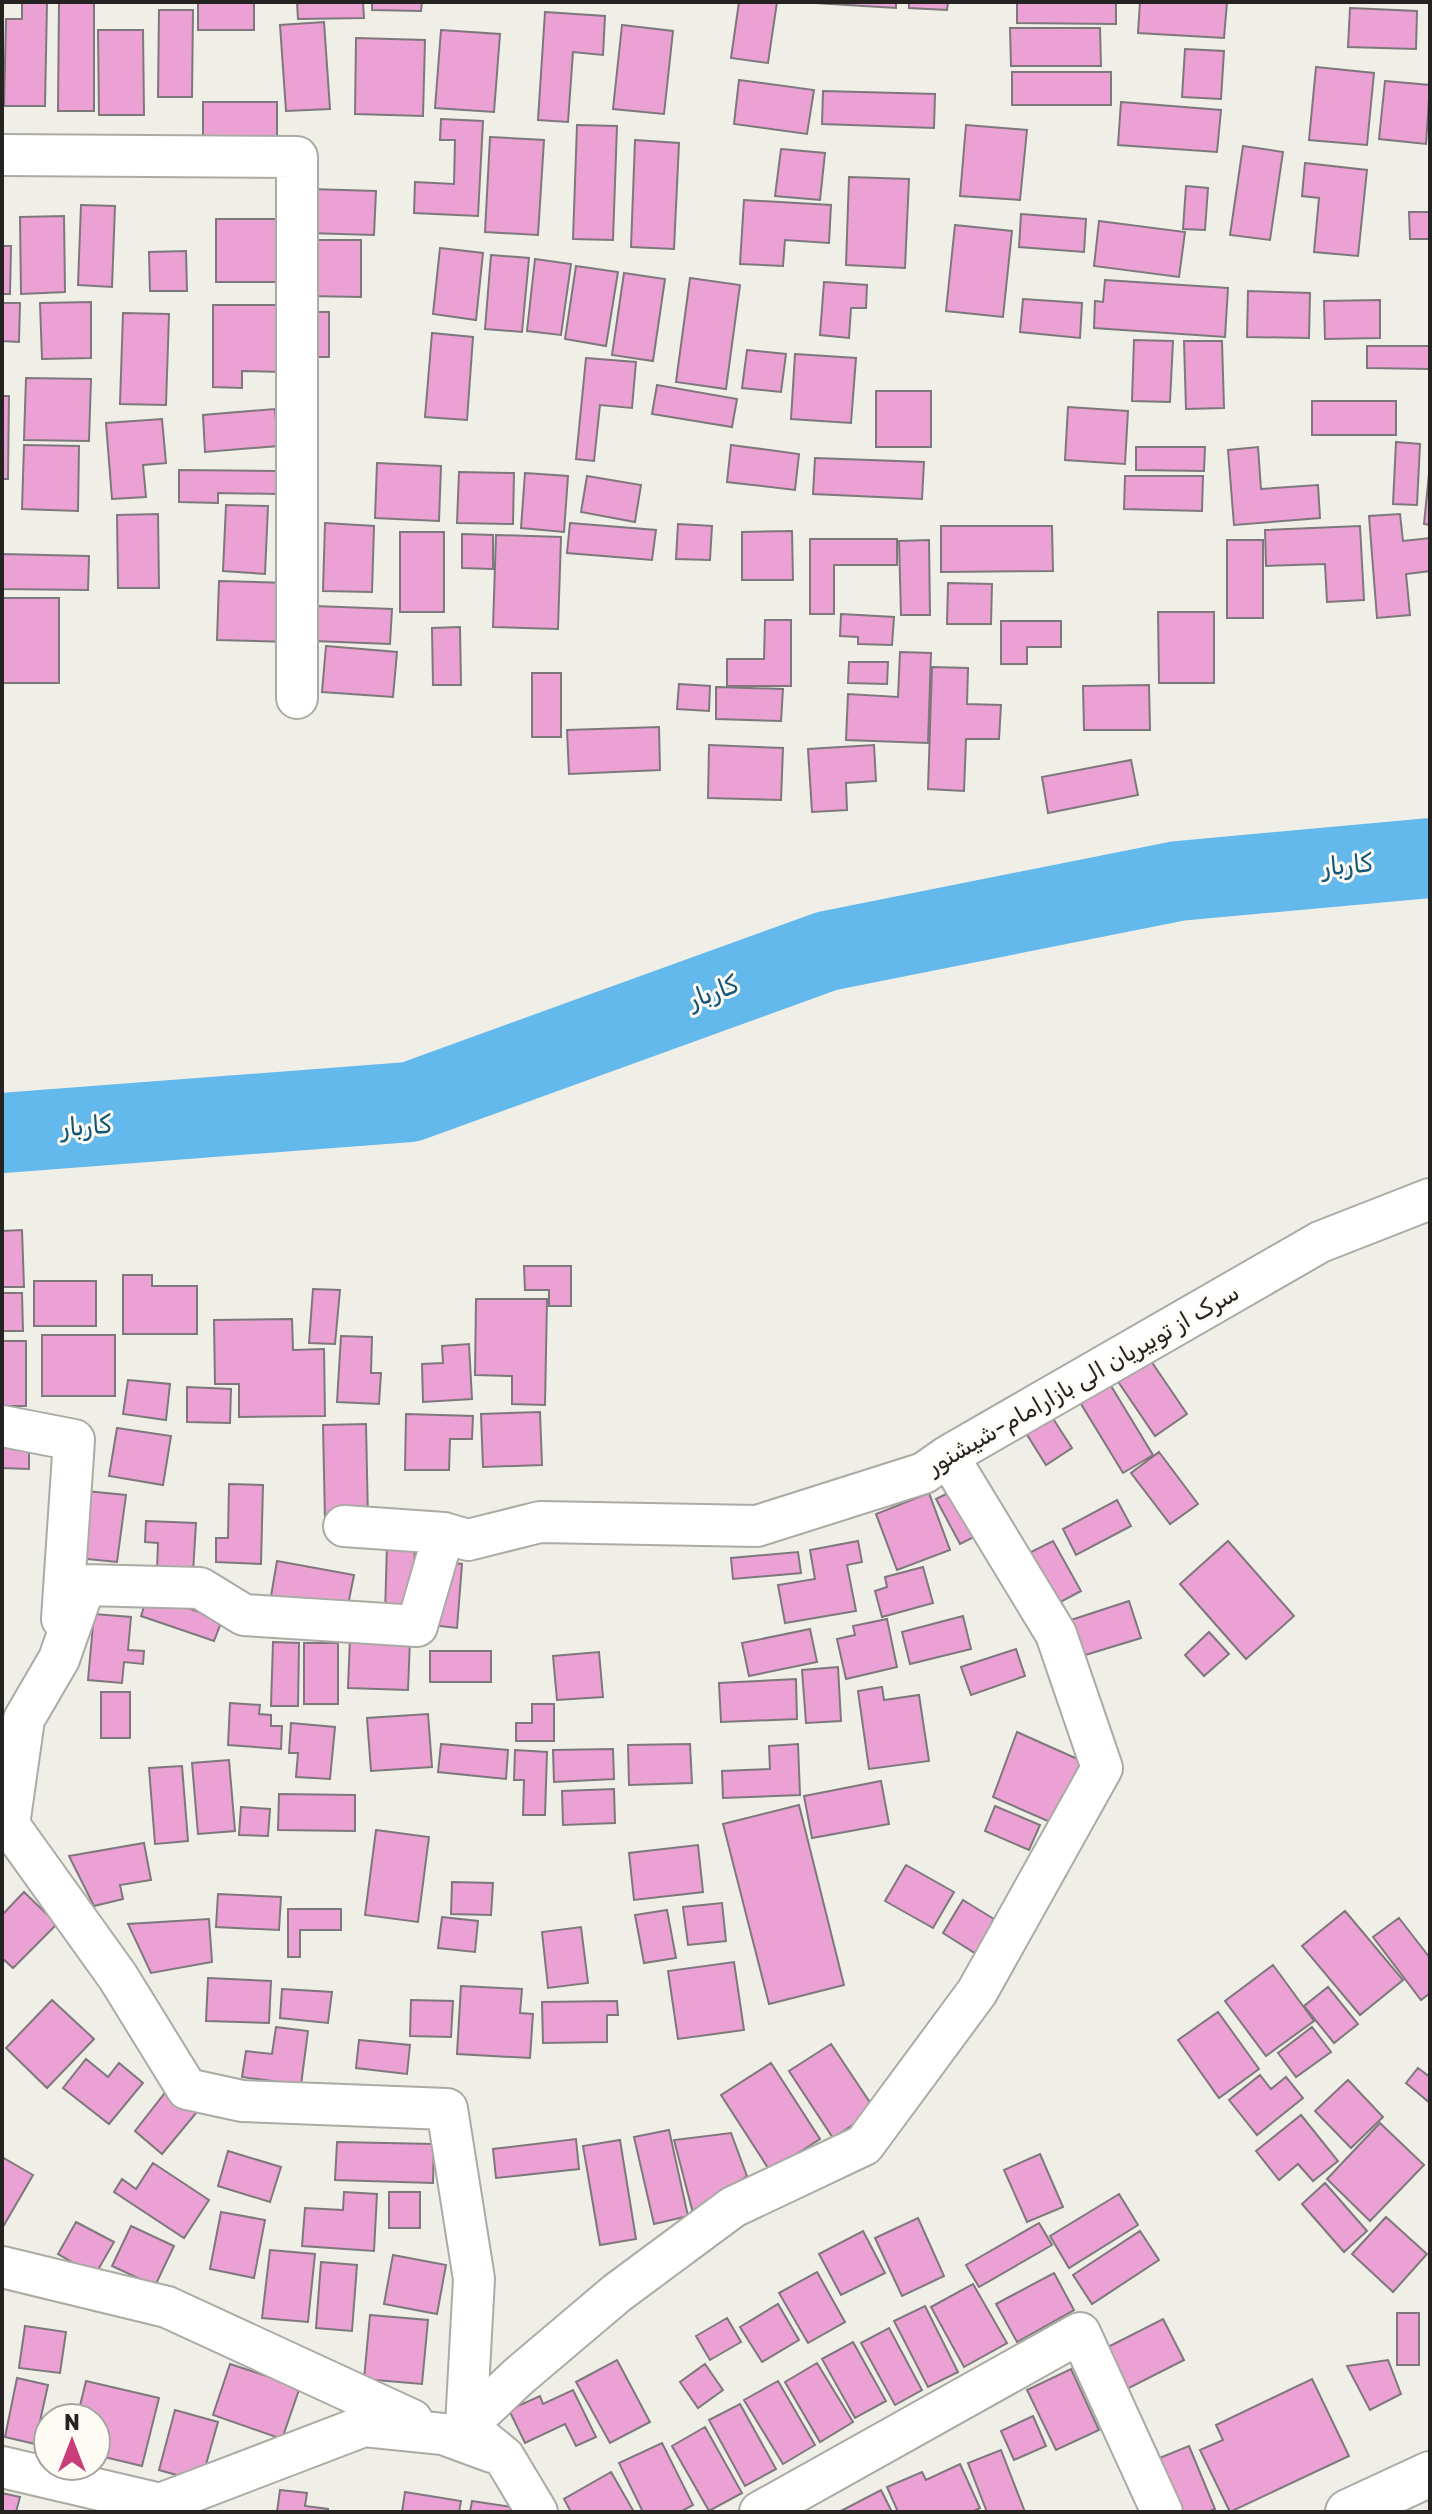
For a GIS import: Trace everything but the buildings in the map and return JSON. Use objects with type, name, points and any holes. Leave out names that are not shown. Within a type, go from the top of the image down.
[{"type":"street","points":[[2,155],[297,157],[297,698]]},
{"type":"street","name":"سرک از توبیریان الی بازارامام-شیشنور","points":[[344,1526],[444,1533],[468,1540],[540,1522],[757,1526],[924,1473],[948,1456],[1320,1242],[1430,1199]]},
{"type":"street","points":[[2,1426],[74,1440],[59,1659]]},
{"type":"street","points":[[2,2467],[49,2496],[160,2504],[364,2426],[454,2430],[617,2293],[733,2207],[864,2145],[977,1992],[1102,1768],[1056,1634],[948,1456]]},
{"type":"street","points":[[2,1752],[59,1659],[85,1585],[200,1588],[244,1615],[417,1626],[444,1533]]},
{"type":"street","points":[[24,1719],[9,1825],[118,1977],[187,2089],[242,2101],[447,2109],[474,2279],[454,2430]]},
{"type":"street","points":[[2,2267],[167,2307],[454,2430],[504,2457],[537,2512]]},
{"type":"street","points":[[760,2512],[1080,2333],[1162,2512]]},
{"type":"street","points":[[1348,2512],[1430,2474]]},
{"type":"waterway","name":"کاربار","points":[[2,1133],[410,1102],[827,951],[1178,881],[1430,858]]}]
